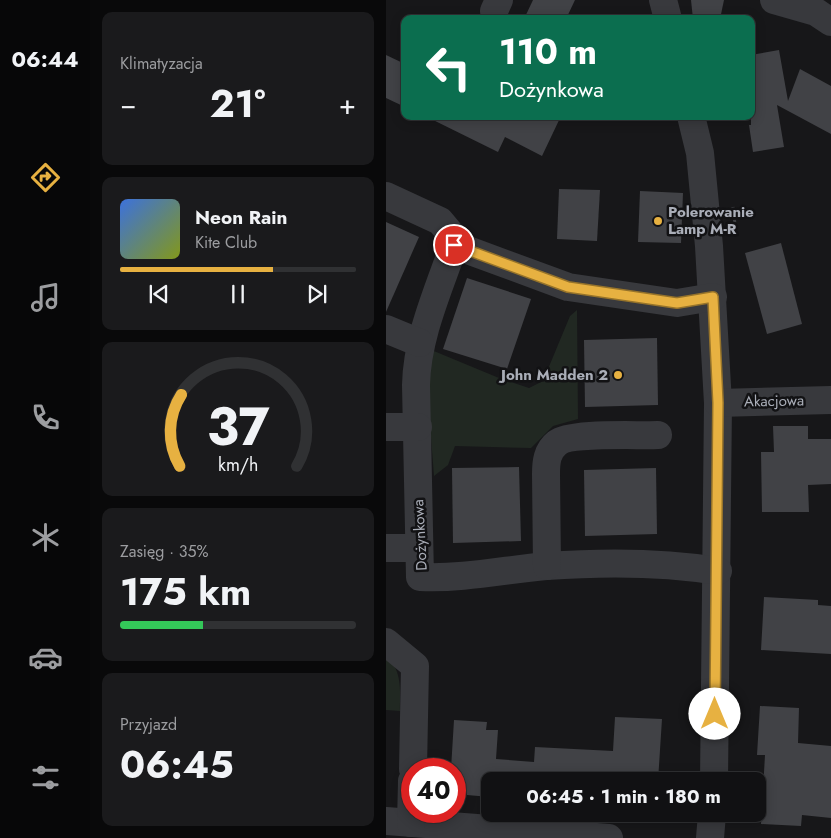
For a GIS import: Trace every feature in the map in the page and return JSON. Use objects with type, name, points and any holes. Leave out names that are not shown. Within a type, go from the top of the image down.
[{"type":"street","points":[[663,0],[667,15]]},
{"type":"street","points":[[774,0],[816,12],[831,22]]},
{"type":"street","points":[[692,120],[700,153],[713,297],[718,403],[718,571],[714,772]]},
{"type":"street","points":[[386,196],[440,221],[450,233],[454,245],[568,287],[677,303],[713,297]]},
{"type":"street","name":"Dożynkowa","points":[[454,245],[420,343],[416,364],[420,577],[444,578],[547,566],[677,564],[718,571]]},
{"type":"street","points":[[386,329],[420,343]]},
{"type":"street","name":"Akacjowa","points":[[718,403],[831,400]]},
{"type":"street","points":[[386,427],[418,427]]},
{"type":"street","points":[[547,566],[547,459],[557,443],[565,438],[658,435]]},
{"type":"street","points":[[386,548],[419,548]]},
{"type":"street","points":[[386,642],[415,666],[413,758]]},
{"type":"street","points":[[398,822],[609,838]]},
{"type":"street","points":[[710,838],[711,822]]},
{"type":"shaded area","points":[[577,310],[578,419],[553,426],[531,448],[455,446],[448,465],[434,476],[426,373],[429,349],[499,378],[529,388],[543,381],[570,316]]},
{"type":"shaded area","points":[[386,658],[391,662],[398,675],[400,711],[386,710]]},
{"type":"building","points":[[533,0],[575,0],[568,15],[526,15]]},
{"type":"building","points":[[691,0],[724,0],[721,15],[693,15]]},
{"type":"building","points":[[779,50],[788,101],[800,69],[831,86],[831,134],[777,105],[784,147],[753,152],[749,125],[751,125],[751,120],[755,120],[755,54]]},
{"type":"building","points":[[386,55],[401,62],[401,105],[386,98]]},
{"type":"building","points":[[433,120],[559,120],[542,156],[505,137],[498,152]]},
{"type":"building","points":[[559,189],[600,190],[597,241],[557,239]]},
{"type":"building","points":[[640,191],[683,193],[681,243],[638,242]]},
{"type":"building","points":[[386,222],[419,237],[386,312]]},
{"type":"building","points":[[781,243],[802,324],[767,334],[745,253]]},
{"type":"building","points":[[467,278],[531,299],[507,369],[443,349]]},
{"type":"building","points":[[657,338],[658,405],[585,407],[584,340]]},
{"type":"building","points":[[773,426],[808,426],[808,439],[831,439],[831,484],[808,485],[809,512],[762,512],[761,452],[774,452]]},
{"type":"building","points":[[519,467],[521,541],[453,543],[452,468]]},
{"type":"building","points":[[656,468],[657,534],[585,536],[584,470]]},
{"type":"building","points":[[764,597],[818,600],[818,605],[831,606],[831,654],[761,650]]},
{"type":"building","points":[[760,706],[799,708],[798,743],[831,746],[831,818],[802,815],[801,826],[761,824],[761,822],[766,822],[766,772],[764,772],[765,755],[757,755]]},
{"type":"building","points":[[615,717],[662,719],[659,772],[481,772],[481,796],[467,795],[466,758],[452,758],[454,720],[487,722],[486,730],[498,730],[496,759],[534,762],[535,747],[613,751]]},
{"type":"place","name":"Polerowanie Lamp M-R","points":[[658,221]]},
{"type":"place","name":"John Madden 2","points":[[618,375]]},
{"type":"route","points":[[454,245],[568,287],[677,303],[713,297],[718,403],[718,571],[715,714]]}]
